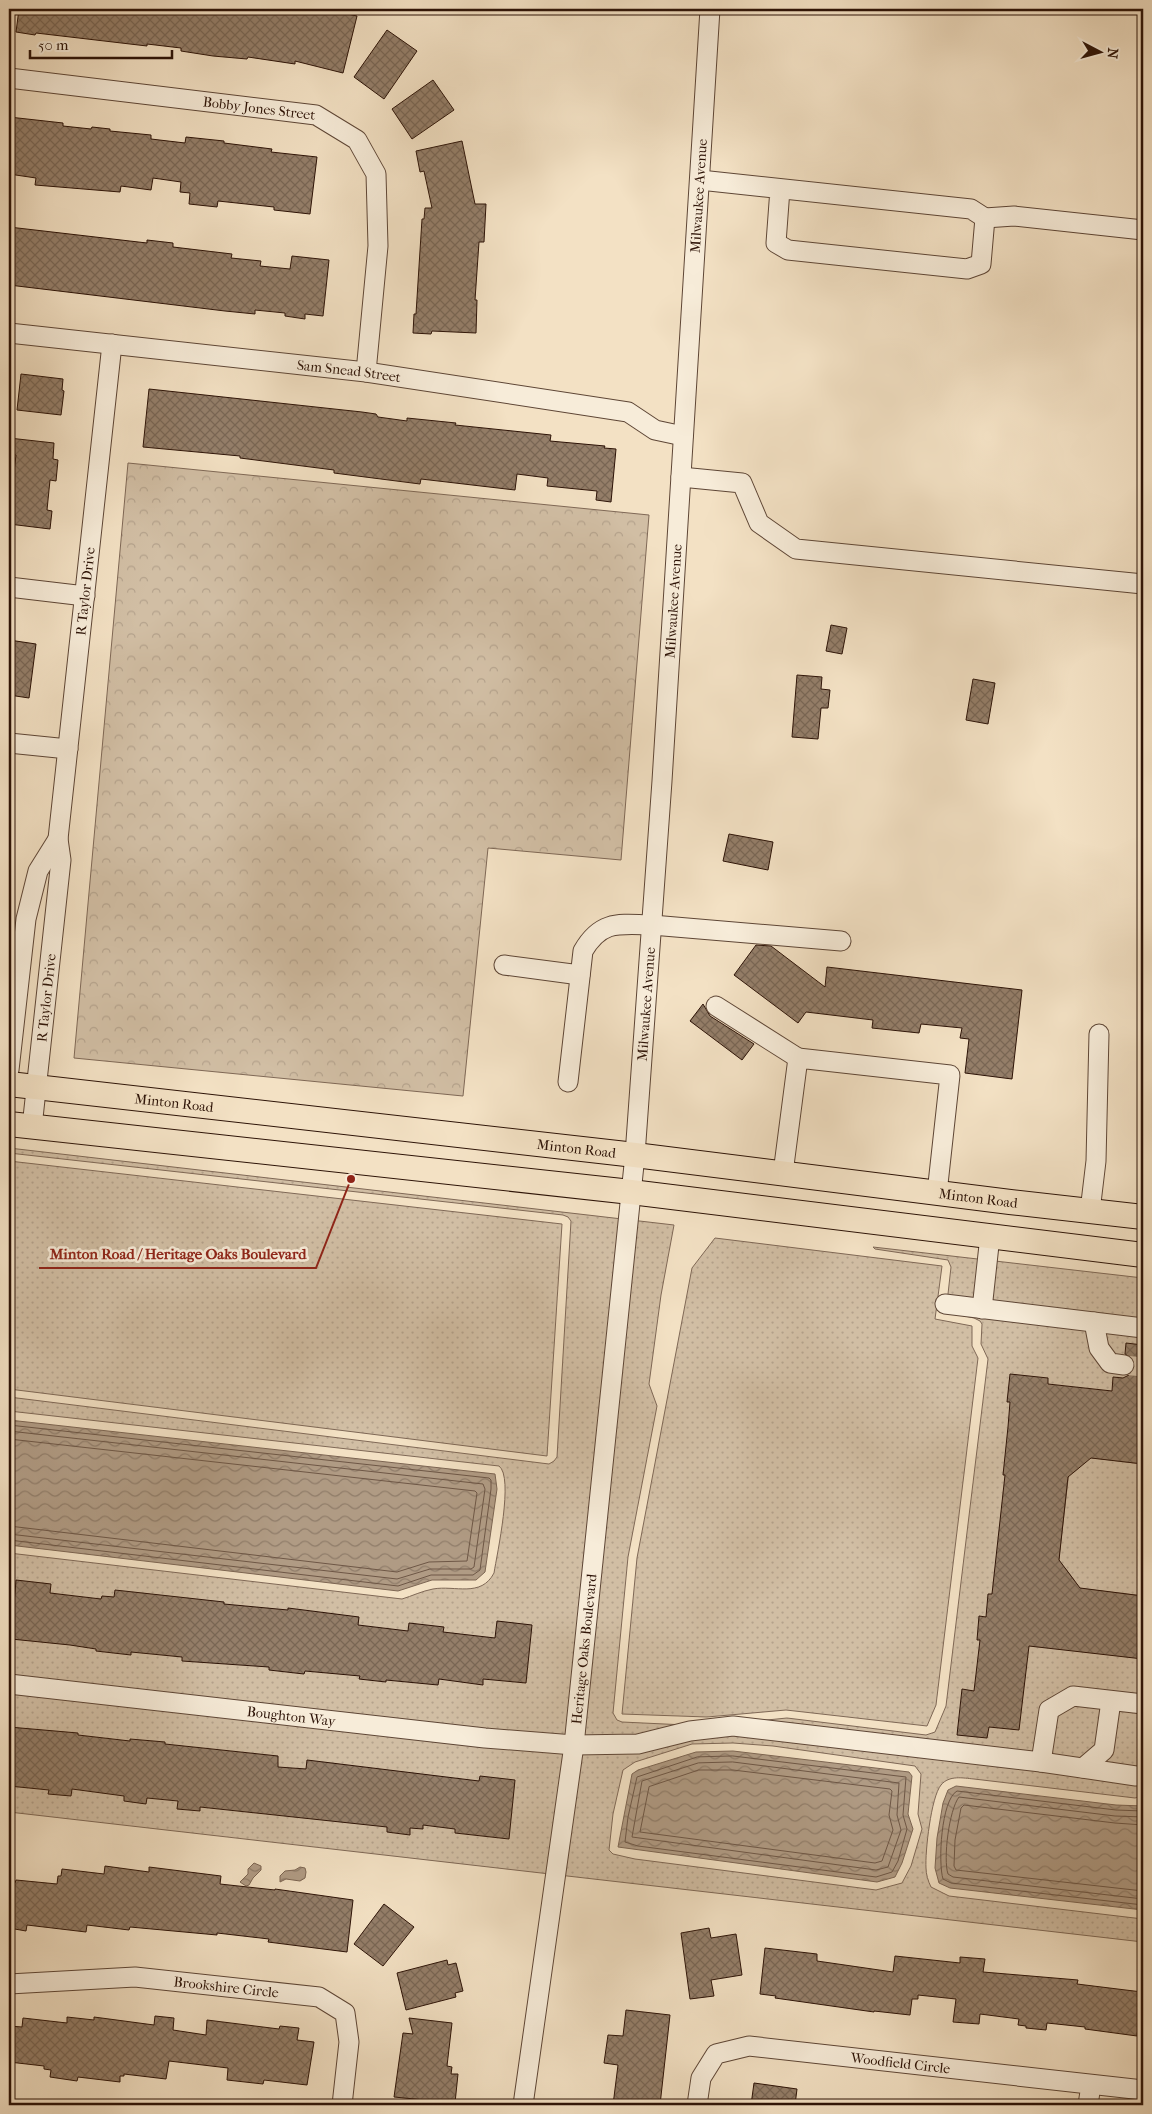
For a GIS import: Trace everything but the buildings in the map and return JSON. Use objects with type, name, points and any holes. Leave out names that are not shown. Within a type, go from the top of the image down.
[{"type":"main road","name":"Minton Road","points":[[9,1084],[635,1155],[1143,1217]]},
{"type":"main road","points":[[20,1126],[631,1192],[1143,1255]]},
{"type":"street","name":"Milwaukee Avenue","points":[[631,1192],[652,925],[710,9]]},
{"type":"street","name":"Bobby Jones Street","points":[[9,78],[316,115],[357,140],[376,174],[378,246],[366,372]]},
{"type":"street","points":[[700,180],[971,209],[985,218],[1014,216],[1143,230]]},
{"type":"street","points":[[780,189],[776,243],[788,250],[967,269],[981,264],[985,218]]},
{"type":"street","name":"Sam Snead Street","points":[[9,333],[366,372],[628,412],[655,430],[683,436]]},
{"type":"street","name":"R Taylor Drive","points":[[20,1126],[37,1087],[61,860],[58,839],[112,344]]},
{"type":"street","points":[[680,476],[742,483],[759,523],[796,548],[1143,584]]},
{"type":"street","points":[[9,587],[85,596]]},
{"type":"street","points":[[9,743],[68,749]]},
{"type":"street","name":"R Taylor Drive","points":[[9,1070],[26,919],[38,871],[58,839]]},
{"type":"street","points":[[29,907],[56,912]]},
{"type":"street","points":[[568,1082],[583,950],[591,937],[600,929],[613,926],[652,925],[841,941]]},
{"type":"street","points":[[504,965],[580,974]]},
{"type":"street","points":[[19,984],[48,988]]},
{"type":"street","points":[[716,1006],[798,1058],[950,1075],[937,1193]]},
{"type":"street","points":[[1090,1211],[1096,1161],[1100,1034]]},
{"type":"street","points":[[783,1173],[798,1058]]},
{"type":"street","name":"Heritage Oaks Boulevard","points":[[523,2105],[574,1745],[631,1192]]},
{"type":"street","points":[[982,1309],[990,1236]]},
{"type":"street","points":[[945,1304],[1143,1328]]},
{"type":"street","points":[[1094,1322],[1099,1348],[1110,1363],[1124,1365]]},
{"type":"street","name":"Boughton Way","points":[[9,1684],[475,1737],[574,1745],[638,1744],[690,1731],[733,1726],[1041,1762],[1136,1776]]},
{"type":"street","points":[[1041,1762],[1049,1710],[1072,1696],[1143,1704]]},
{"type":"street","points":[[1082,1768],[1104,1750],[1111,1700]]},
{"type":"street","name":"Brookshire Circle","points":[[9,1984],[135,1977],[319,1997],[345,2013],[349,2042],[342,2105]]},
{"type":"street","name":"Woodfield Circle","points":[[697,2105],[701,2078],[716,2054],[749,2046],[1143,2090]]},
{"type":"street","points":[[1088,2105],[1091,2084]]},
{"type":"green space","points":[[128,463],[649,515],[621,860],[488,848],[463,1096],[74,1058]]},
{"type":"green space","points":[[9,1148],[674,1225],[661,1295],[649,1384],[657,1406],[628,1557],[613,1713],[617,1720],[622,1722],[707,1726],[787,1718],[926,1735],[935,1732],[946,1706],[988,1359],[981,1344],[982,1324],[980,1321],[946,1312],[951,1267],[948,1260],[875,1249],[873,1247],[1143,1278],[1143,1455],[1086,1449],[1067,1461],[1050,1556],[1074,1596],[1143,1604],[1143,1796],[1135,1798],[952,1778],[941,1785],[934,1801],[929,1825],[926,1870],[931,1887],[949,1896],[1143,1919],[1143,1942],[9,1812],[9,1553],[402,1599],[433,1589],[475,1588],[489,1581],[494,1573],[498,1550],[505,1500],[505,1485],[503,1473],[499,1466],[9,1411],[9,1397],[549,1464],[557,1457],[571,1221],[563,1215],[9,1153]],"holes":[[[733,1743],[773,1746],[915,1766],[921,1774],[918,1814],[922,1829],[911,1866],[902,1883],[876,1890],[635,1859],[613,1854],[609,1850],[613,1814],[623,1770],[635,1762],[692,1744]]]},
{"type":"green space","points":[[9,1161],[562,1224],[547,1456],[9,1389]]},
{"type":"green space","points":[[715,1238],[942,1266],[935,1319],[972,1326],[972,1346],[978,1358],[936,1705],[927,1726],[786,1710],[707,1717],[622,1714],[637,1558],[692,1268]]},
{"type":"green space","points":[[1085,1457],[1143,1464],[1143,1596],[1075,1588],[1071,1582],[1074,1580],[1065,1568],[1062,1571],[1058,1566],[1069,1471],[1074,1472],[1084,1463]]},
{"type":"water","points":[[9,1420],[495,1474],[497,1489],[485,1572],[476,1580],[432,1580],[398,1591],[9,1545]]},
{"type":"water","points":[[733,1751],[909,1772],[912,1776],[908,1814],[913,1829],[902,1863],[895,1877],[877,1882],[618,1847],[632,1774],[638,1770],[696,1752]]},
{"type":"water","points":[[956,1786],[1116,1805],[1143,1806],[1143,1910],[950,1888],[939,1883],[935,1868],[937,1838],[943,1803],[948,1790]]},
{"type":"water","points":[[254,1863],[261,1866],[261,1870],[249,1885],[246,1886],[240,1882],[248,1874],[248,1869]]},
{"type":"water","points":[[300,1867],[305,1868],[305,1878],[300,1881],[286,1879],[280,1882],[280,1876],[285,1871],[295,1870]]},
{"type":"tunnel","points":[[1124,1365],[1143,1367]]},
{"type":"place","name":"Minton Road / Heritage Oaks Boulevard","points":[[351,1179]]}]
